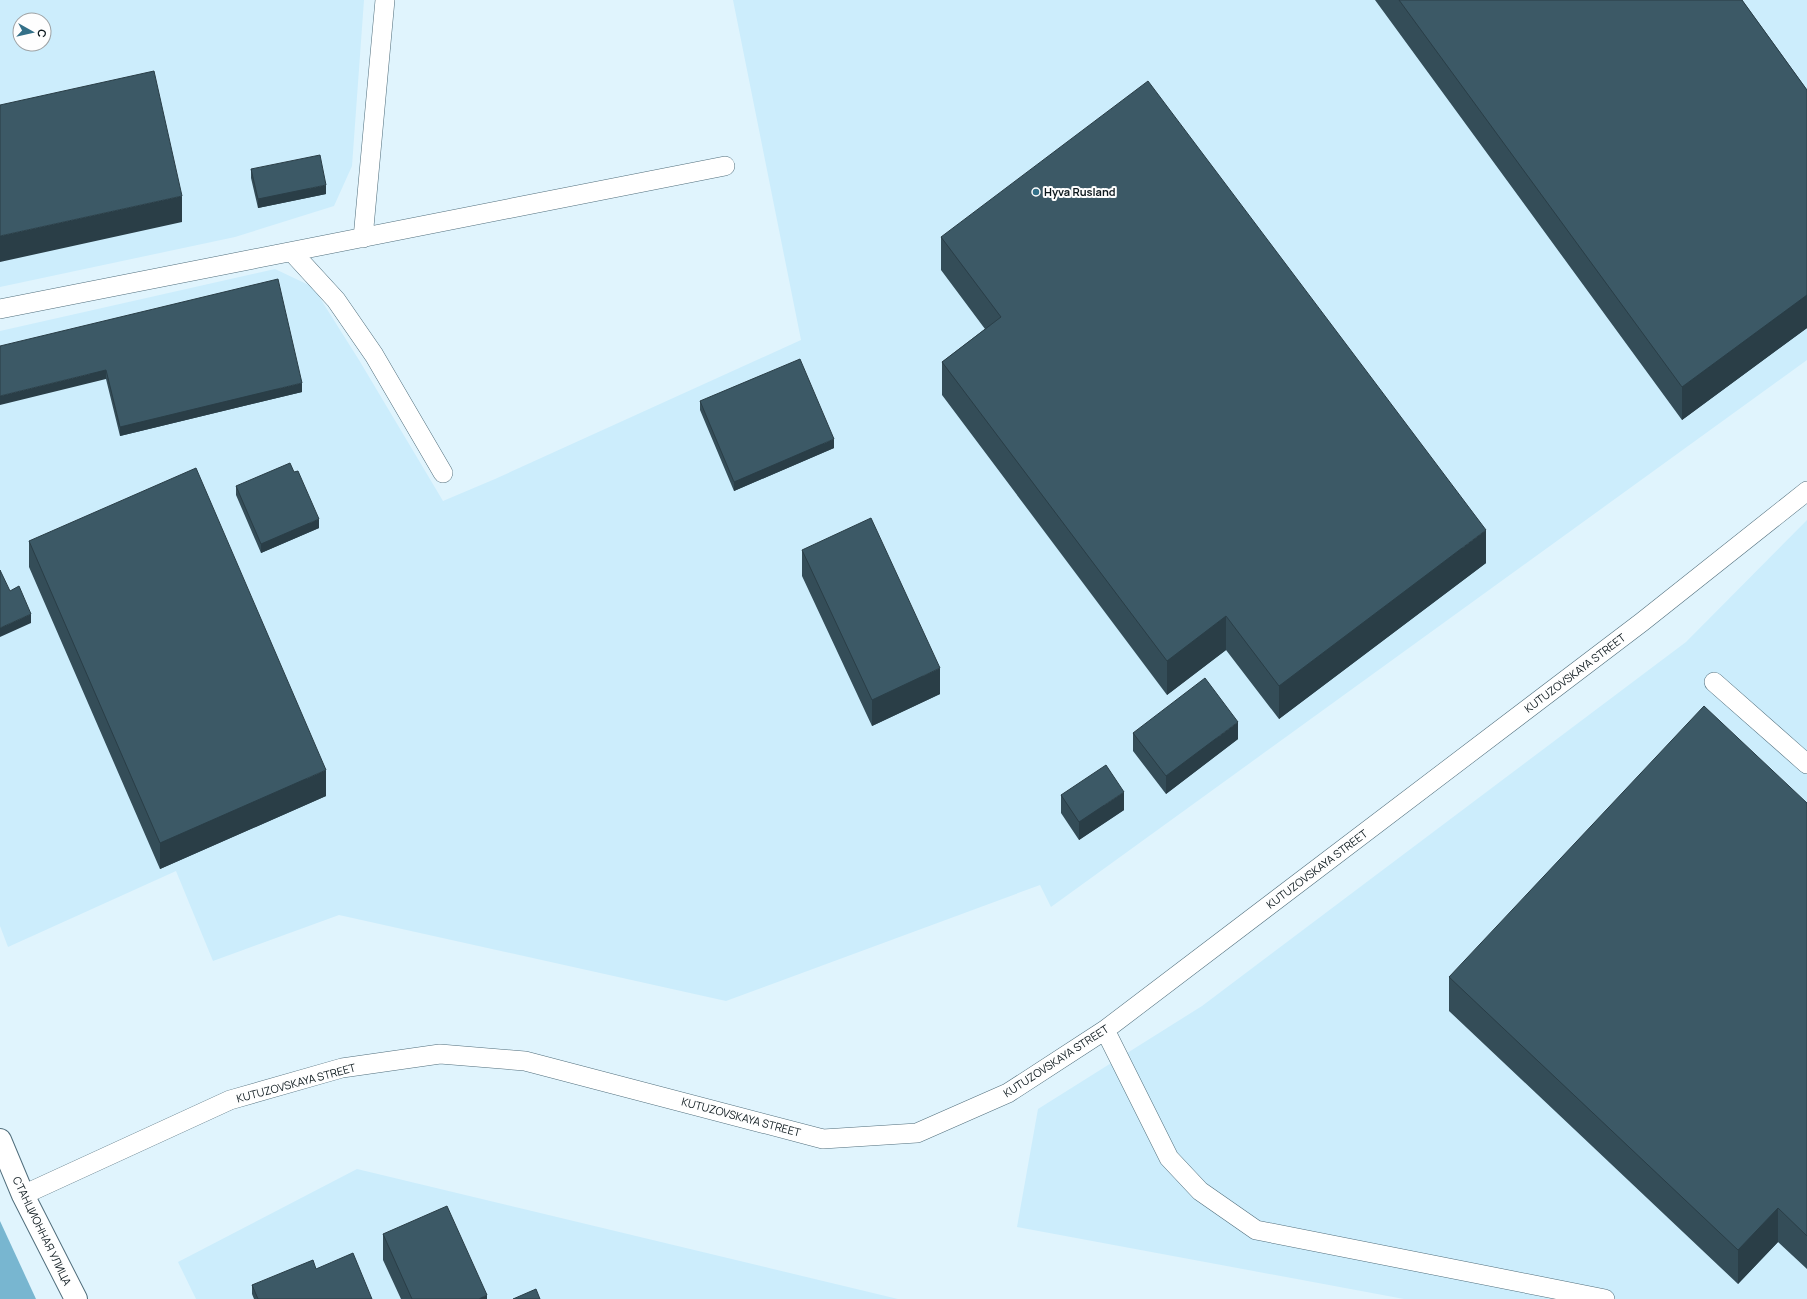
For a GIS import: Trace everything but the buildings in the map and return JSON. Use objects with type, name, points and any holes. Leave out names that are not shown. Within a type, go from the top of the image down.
[{"type":"street","name":"СТАНЦИОННАЯ УЛИЦА","points":[[0,1140],[23,1195],[76,1299]]},
{"type":"lane","points":[[363,238],[386,0]]},
{"type":"lane","points":[[0,309],[725,166]]},
{"type":"lane","points":[[292,252],[336,300],[374,355],[444,473]]},
{"type":"lane","name":"KUTUZOVSKAYA STREET","points":[[23,1195],[230,1100],[342,1068],[440,1054],[525,1061],[823,1139],[917,1133],[1008,1093],[1105,1030],[1642,622],[1807,491]]},
{"type":"lane","points":[[1714,682],[1807,764]]},
{"type":"lane","points":[[1105,1030],[1169,1158],[1200,1191],[1256,1230],[1605,1299]]},
{"type":"shaded area","points":[[0,0],[364,0],[352,166],[334,206],[235,237],[0,287]]},
{"type":"shaded area","points":[[733,0],[1807,0],[1807,360],[1051,907],[1040,885],[726,1001],[339,915],[213,961],[176,871],[8,947],[0,926],[0,331],[275,269],[313,287],[359,360],[443,501],[495,479],[801,340]]},
{"type":"shaded area","points":[[1807,520],[1807,1299],[1404,1299],[1017,1227],[1038,1109],[1202,1006],[1686,642]]},
{"type":"shaded area","points":[[357,1169],[898,1299],[196,1299],[178,1262]]},
{"type":"shaded area","points":[[0,1221],[36,1299],[0,1299]]},
{"type":"place","name":"Hyva Rusland","points":[[1036,192]]}]
